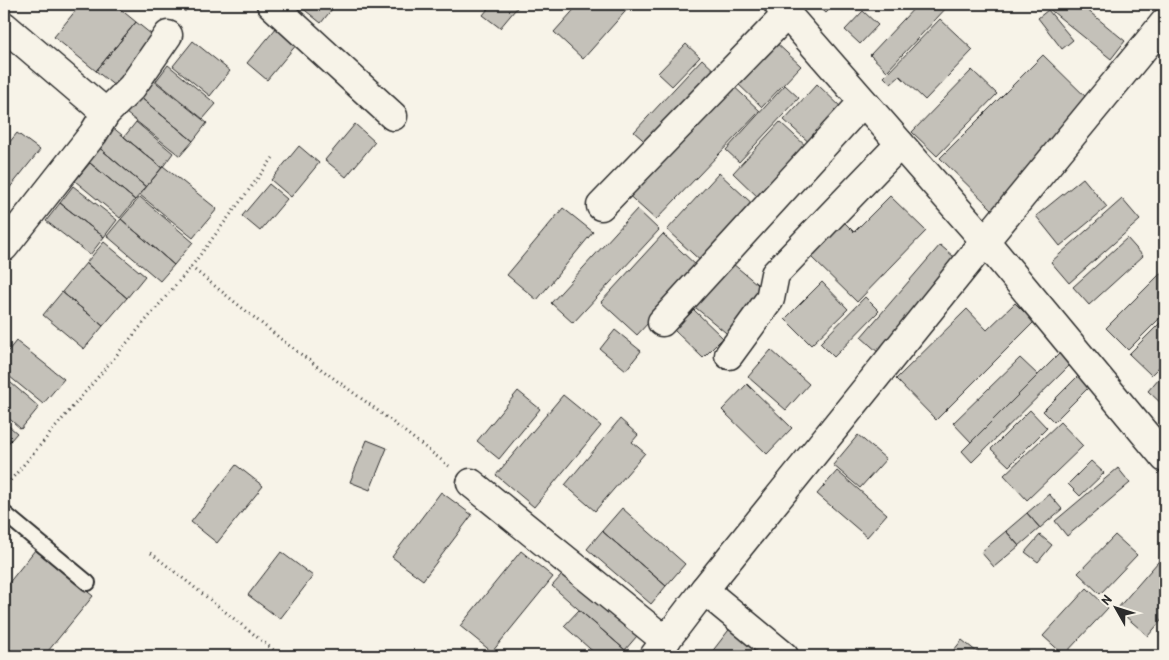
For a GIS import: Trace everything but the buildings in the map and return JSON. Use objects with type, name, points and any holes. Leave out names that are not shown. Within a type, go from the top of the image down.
[{"type":"street","points":[[271,4],[393,116]]},
{"type":"street","points":[[601,206],[783,9],[985,241],[1165,458]]},
{"type":"street","points":[[471,483],[660,649],[704,590],[985,241],[1165,22]]},
{"type":"street","points":[[4,26],[106,113]]},
{"type":"street","points":[[5,244],[94,134],[106,113],[132,87],[168,35]]},
{"type":"street","points":[[662,322],[863,102]]},
{"type":"street","points":[[729,356],[770,299],[774,274],[900,144]]},
{"type":"street","points":[[704,590],[784,656]]},
{"type":"lane","points":[[4,513],[88,583]]},
{"type":"path","points":[[4,488],[191,267],[273,158]]},
{"type":"path","points":[[191,267],[291,347],[374,407],[471,483]]},
{"type":"path","points":[[151,553],[281,656]]}]
